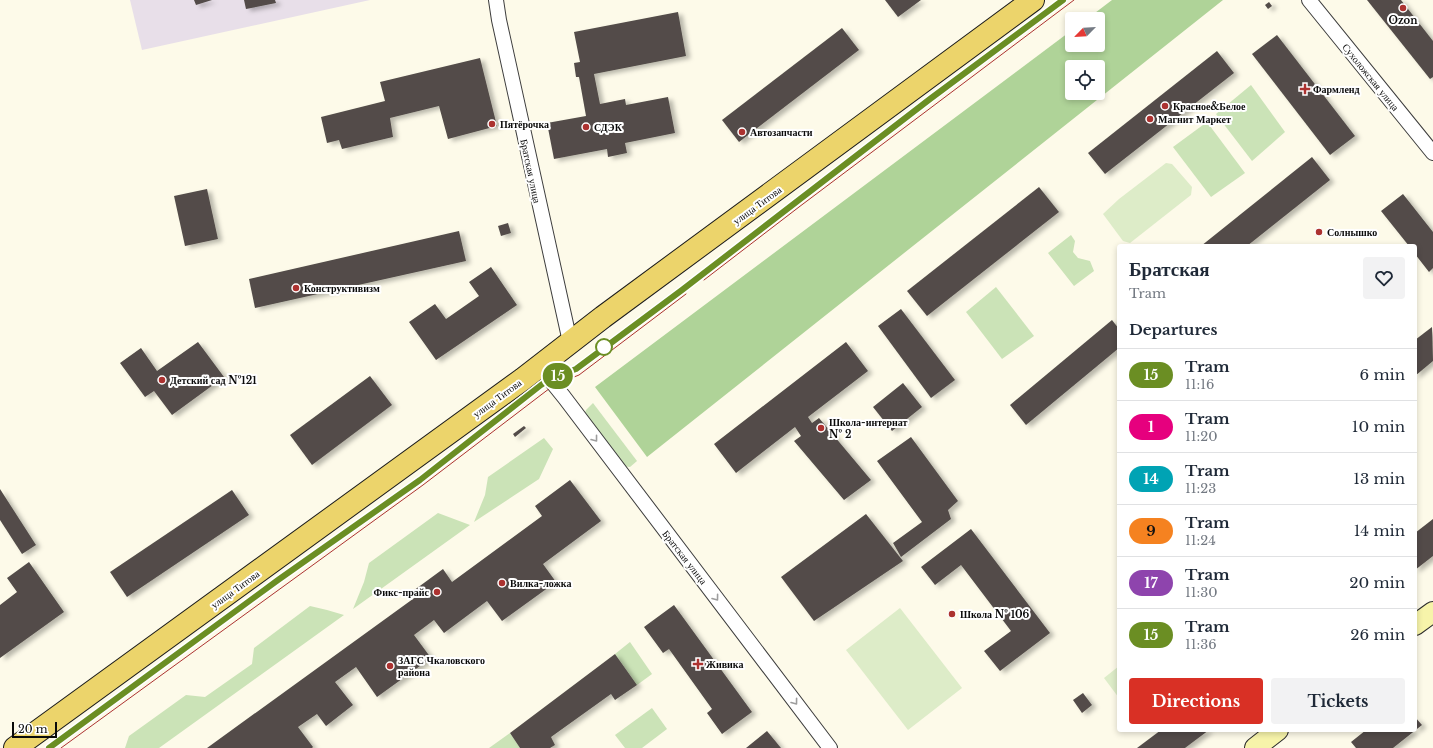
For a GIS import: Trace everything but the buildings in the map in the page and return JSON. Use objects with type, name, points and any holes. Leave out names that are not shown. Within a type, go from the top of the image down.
[{"type":"main road","name":"улица Титова","points":[[15,748],[539,366],[1032,0]]},
{"type":"street","name":"Братская улица","points":[[496,0],[498,20],[570,342]]},
{"type":"street","name":"Сухоложская улица","points":[[1309,0],[1433,153]]},
{"type":"street","name":"Братская улица","points":[[539,366],[830,748]]},
{"type":"street","points":[[1417,624],[1433,612]]},
{"type":"street","points":[[1255,748],[1275,732]]},
{"type":"shaded area","points":[[130,0],[370,0],[142,50]]},
{"type":"green space","points":[[1112,0],[1223,0],[1105,94],[1105,60],[1065,60],[1065,100],[1097,100],[647,457],[595,387],[1065,35],[1065,52],[1105,52],[1105,12],[1096,12]]},
{"type":"green space","points":[[1251,85],[1285,132],[1252,161],[1216,114]]},
{"type":"green space","points":[[1207,122],[1245,173],[1211,197],[1173,147]]},
{"type":"green space","points":[[1166,163],[1172,164],[1192,187],[1191,195],[1130,243],[1123,241],[1103,214],[1119,199]]},
{"type":"green space","points":[[1071,235],[1075,241],[1073,252],[1078,258],[1090,261],[1094,271],[1074,286],[1048,253]]},
{"type":"green space","points":[[996,287],[1034,336],[1002,359],[966,312]]},
{"type":"green space","points":[[593,403],[637,461],[630,467],[621,466],[584,415],[586,410]]},
{"type":"green space","points":[[544,438],[553,449],[539,479],[474,522],[485,495],[488,477]]},
{"type":"green space","points":[[438,513],[470,525],[353,609],[364,582],[369,563]]},
{"type":"green space","points":[[310,606],[344,615],[159,748],[125,748],[129,736],[186,695],[205,697],[252,664],[254,648]]},
{"type":"green space","points":[[900,608],[962,688],[908,730],[846,650]]},
{"type":"green space","points":[[630,642],[652,674],[637,685],[615,654]]},
{"type":"green space","points":[[1117,668],[1117,695],[1104,678]]},
{"type":"green space","points":[[652,708],[667,729],[642,748],[625,748],[615,735]]},
{"type":"green space","points":[[510,733],[520,748],[489,748]]},
{"type":"tram line","points":[[49,748],[278,580],[419,480],[550,379],[575,369],[682,290],[930,99],[1063,0]]},
{"type":"tram line","name":"15","points":[[49,748],[278,580],[420,480],[541,385],[550,379],[576,369],[682,290],[930,99],[1063,0]]},
{"type":"tram line","points":[[704,280],[1074,0]]},
{"type":"tram line","points":[[61,748],[423,485],[554,385],[579,375],[686,294]]},
{"type":"place","name":"Ozon","points":[[1403,8]]},
{"type":"place","name":"Фармленд","points":[[1305,89]]},
{"type":"place","name":"Красное&Белое","points":[[1165,106]]},
{"type":"place","name":"Магнит Маркет","points":[[1150,119]]},
{"type":"place","name":"Пятёрочка","points":[[492,124]]},
{"type":"place","name":"СДЭК","points":[[586,127]]},
{"type":"place","name":"Автозапчасти","points":[[742,132]]},
{"type":"place","name":"Солнышко","points":[[1319,232]]},
{"type":"place","name":"Конструктивизм","points":[[296,288]]},
{"type":"place","name":"Детский сад №121","points":[[162,380]]},
{"type":"place","name":"Школа-интернат № 2","points":[[821,428]]},
{"type":"place","name":"Вилка-ложка","points":[[502,583]]},
{"type":"place","name":"Фикс-прайс","points":[[437,592]]},
{"type":"place","name":"Школа № 106","points":[[952,614]]},
{"type":"place","name":"Живика","points":[[698,664]]},
{"type":"place","name":"ЗАГС Чкаловского района","points":[[390,666]]}]
